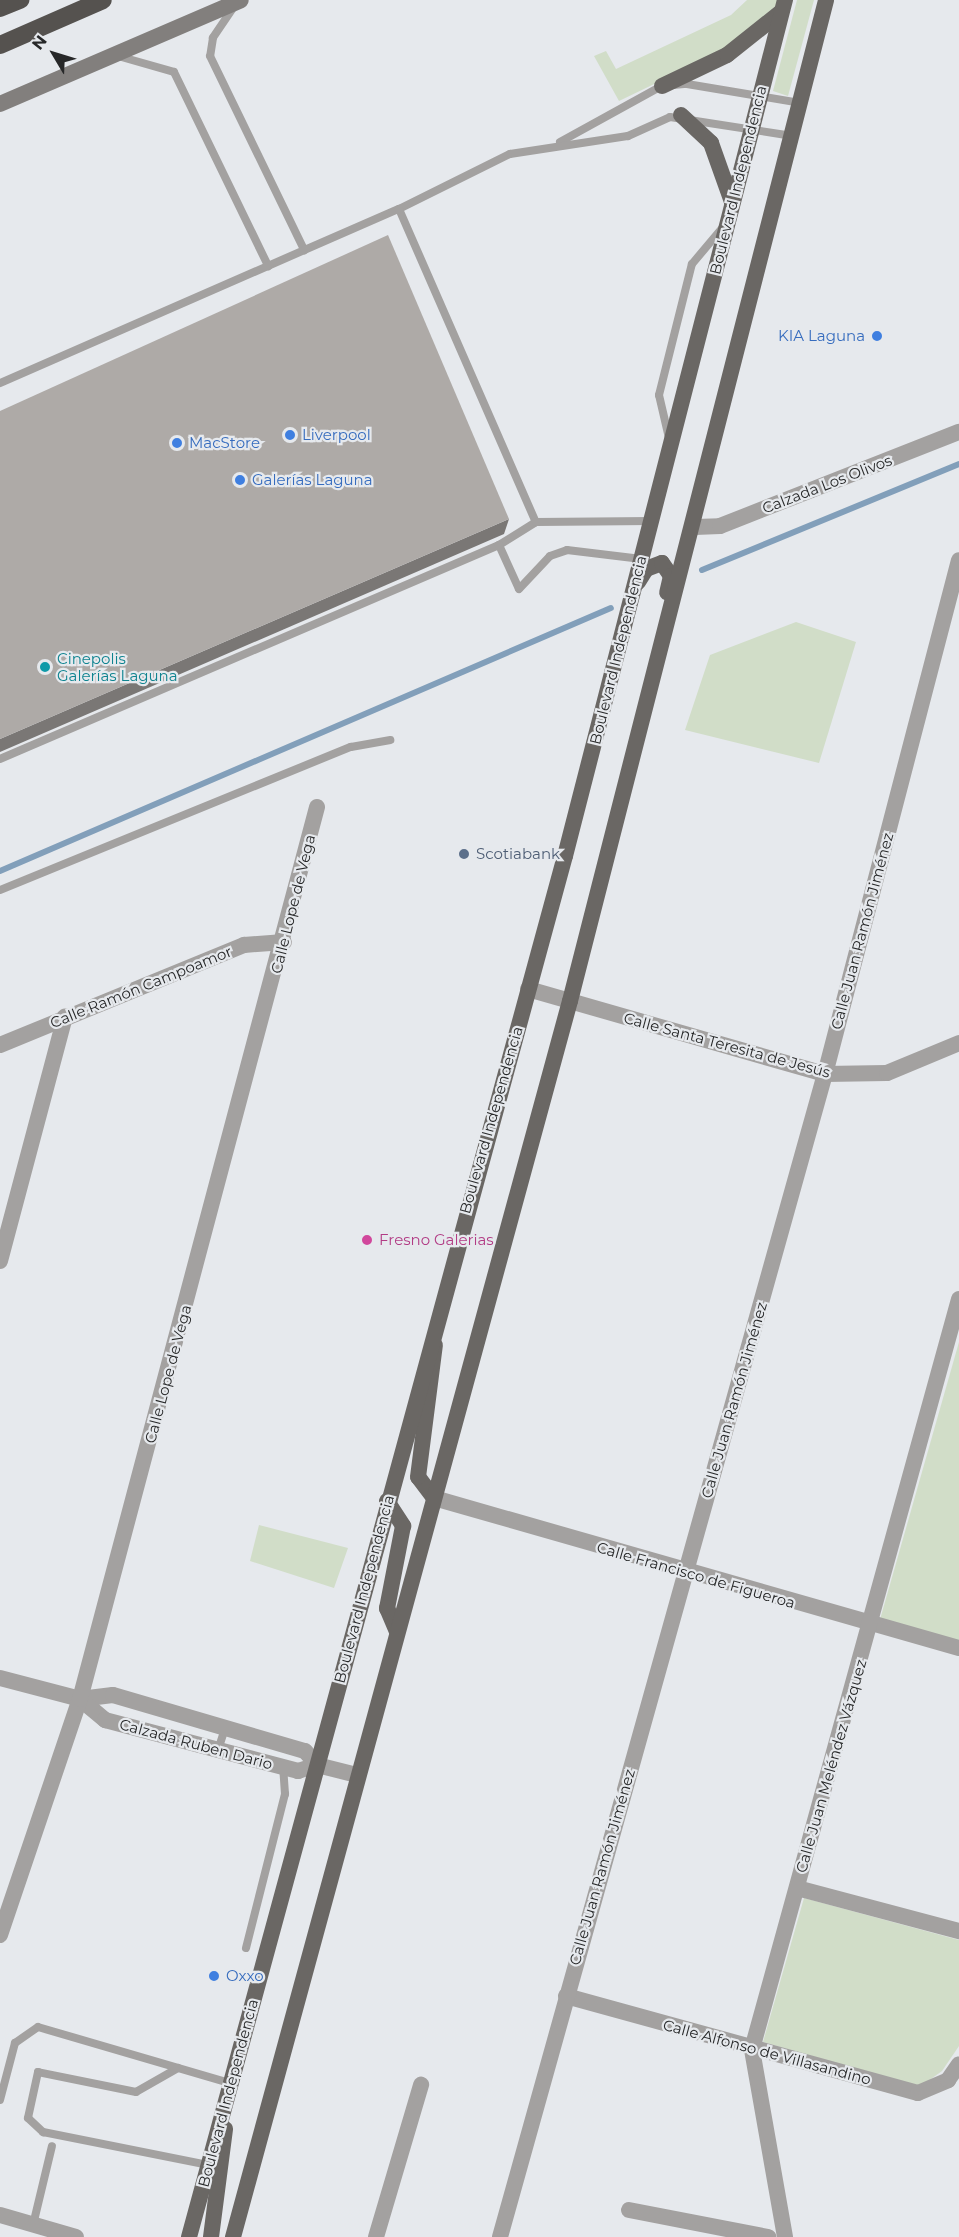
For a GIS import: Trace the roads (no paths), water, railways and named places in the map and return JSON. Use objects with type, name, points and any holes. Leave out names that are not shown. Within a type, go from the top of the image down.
[{"type":"highway","points":[[0,9],[20,0]]},
{"type":"highway","points":[[0,45],[103,0]]},
{"type":"main road","points":[[0,104],[117,56],[242,0]]},
{"type":"main road","points":[[232,2237],[570,1001],[694,527],[802,104],[826,0]]},
{"type":"main road","points":[[662,86],[727,55],[783,6]]},
{"type":"main road","name":"Boulevard Independencia","points":[[189,2237],[435,1320],[528,988],[633,593],[783,6]]},
{"type":"main road","points":[[681,115],[711,143],[732,203]]},
{"type":"main road","points":[[633,593],[646,569],[662,563],[668,568],[671,576],[644,715]]},
{"type":"main road","points":[[434,1498],[418,1477],[436,1358],[435,1320]]},
{"type":"main road","points":[[387,1501],[403,1526],[387,1608],[397,1631]]},
{"type":"main road","points":[[211,2237],[224,2165],[226,2101]]},
{"type":"street","name":"Calzada Los Olivos","points":[[694,527],[720,526],[959,432]]},
{"type":"street","name":"Calle Juan Ramón Jiménez","points":[[500,2237],[825,1074],[956,581],[959,560]]},
{"type":"street","name":"Calle Lope de Vega","points":[[0,1935],[80,1699],[284,942],[317,807]]},
{"type":"street","name":"Calle Ramón Campoamor","points":[[0,1045],[244,945],[284,942]]},
{"type":"street","name":"Calle Santa Teresita de Jesús","points":[[528,988],[825,1074],[887,1073],[959,1043]]},
{"type":"street","points":[[0,1261],[2,1243],[65,1017]]},
{"type":"street","name":"Calle Juan Meléndez Vázquez","points":[[785,2237],[752,2049],[955,1326],[959,1299]]},
{"type":"street","name":"Calle Francisco de Figueroa","points":[[434,1498],[871,1626],[959,1648]]},
{"type":"street","name":"Calzada Ruben Dario","points":[[0,1678],[80,1699],[113,1695],[306,1751],[317,1765]]},
{"type":"street","name":"Calzada Ruben Dario","points":[[80,1699],[105,1720],[298,1771],[317,1765],[357,1775]]},
{"type":"street","points":[[797,1888],[959,1931]]},
{"type":"street","name":"Calle Alfonso de Villasandino","points":[[566,1996],[918,2093],[948,2080],[959,2064]]},
{"type":"street","points":[[376,2237],[421,2085]]},
{"type":"street","points":[[629,2210],[768,2237]]},
{"type":"street","points":[[0,2215],[76,2237]]},
{"type":"lane","points":[[242,0],[224,19],[210,56],[304,250]]},
{"type":"lane","points":[[117,56],[174,72],[268,266]]},
{"type":"lane","points":[[554,145],[662,86],[687,84],[802,104]]},
{"type":"lane","points":[[0,383],[399,209],[510,154],[554,145],[628,136],[681,115],[793,136]]},
{"type":"lane","points":[[399,209],[536,522]]},
{"type":"lane","points":[[670,445],[658,394],[692,264],[727,222]]},
{"type":"lane","points":[[0,759],[499,545],[536,522],[651,522]]},
{"type":"lane","points":[[499,545],[519,589],[550,556],[567,550],[641,559]]},
{"type":"lane","points":[[0,890],[351,747],[390,740]]},
{"type":"lane","points":[[218,1750],[225,1728]]},
{"type":"lane","points":[[246,1948],[285,1794],[283,1767]]},
{"type":"lane","points":[[0,2100],[15,2043],[38,2027],[230,2083]]},
{"type":"lane","points":[[178,2068],[136,2092],[38,2072],[28,2118],[43,2132],[208,2164]]},
{"type":"lane","points":[[33,2225],[52,2146]]},
{"type":"waterway","points":[[702,570],[959,464]]},
{"type":"waterway","points":[[0,871],[611,608]]},
{"type":"place","name":"KIA Laguna","points":[[877,336]]},
{"type":"place","name":"Liverpool","points":[[290,435]]},
{"type":"place","name":"MacStore","points":[[177,443]]},
{"type":"place","name":"Galerías Laguna","points":[[240,480]]},
{"type":"place","name":"Cinepolis Galerías Laguna","points":[[45,667]]},
{"type":"place","name":"Scotiabank","points":[[464,854]]},
{"type":"place","name":"Fresno Galerias","points":[[367,1240]]},
{"type":"place","name":"Oxxo","points":[[214,1976]]}]
